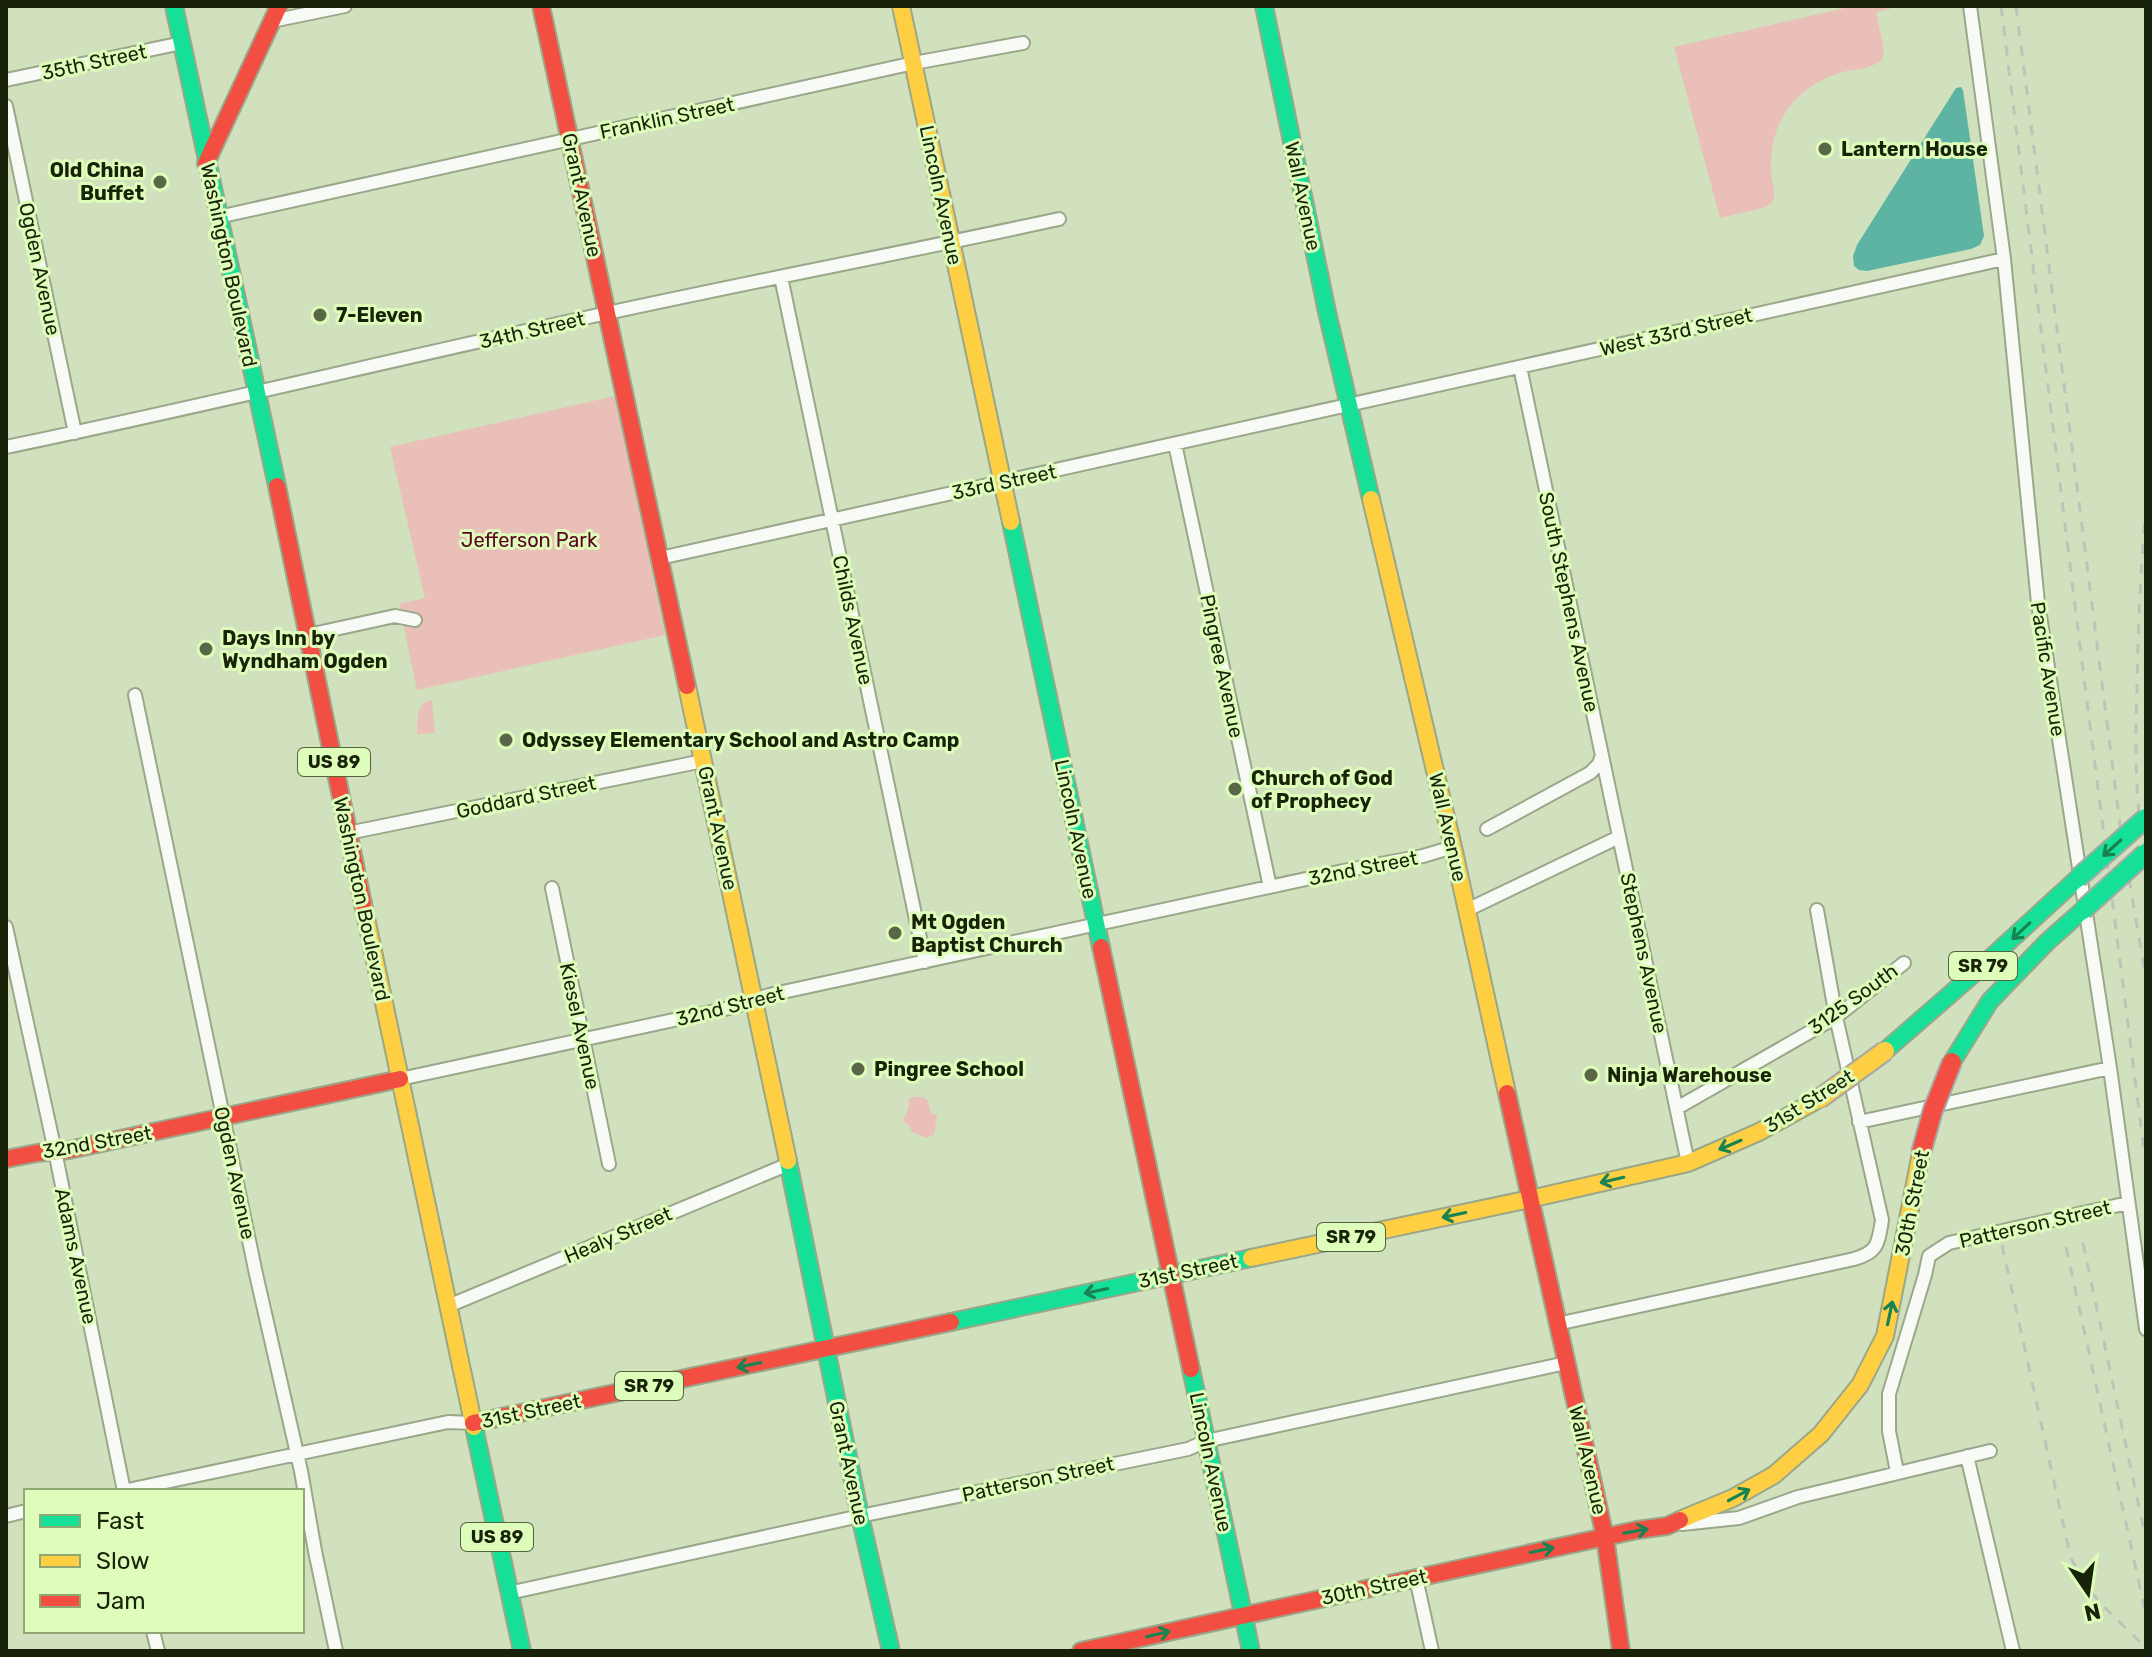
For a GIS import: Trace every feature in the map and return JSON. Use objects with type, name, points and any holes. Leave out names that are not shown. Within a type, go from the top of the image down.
[{"type":"main road","name":"Washington Boulevard","points":[[174,6],[522,1651]]},
{"type":"main road","name":"Grant Avenue","points":[[541,6],[755,1000],[825,1349],[891,1651]]},
{"type":"main road","name":"Lincoln Avenue","points":[[901,6],[1251,1651]]},
{"type":"main road","name":"Wall Avenue","points":[[1264,6],[1324,301],[1453,847],[1605,1537],[1621,1651]]},
{"type":"main road","points":[[206,163],[275,14]]},
{"type":"main road","name":"31st Street","points":[[473,1423],[1688,1163],[1759,1132],[1819,1099],[1885,1051],[2146,818]]},
{"type":"main road","name":"30th Street","points":[[1084,1651],[1667,1526],[1733,1498],[1774,1475],[1821,1434],[1860,1385],[1885,1336],[1921,1153],[1933,1110],[1952,1062],[1990,1001],[2047,942],[2146,853]]},
{"type":"main road","name":"32nd Street","points":[[6,1159],[69,1150],[400,1079]]},
{"type":"street","points":[[275,14],[345,6]]},
{"type":"street","name":"Pacific Avenue","points":[[1970,6],[2004,259],[2038,603],[2110,1068],[2146,1329]]},
{"type":"street","name":"35th Street","points":[[6,80],[182,43]]},
{"type":"street","name":"Franklin Street","points":[[218,217],[914,63],[1023,43]]},
{"type":"street","name":"Ogden Avenue","points":[[6,106],[75,433]]},
{"type":"street","name":"34th Street","points":[[6,447],[607,313],[1059,219]]},
{"type":"street","name":"West 33rd Street","points":[[1349,406],[2004,259]]},
{"type":"street","name":"Childs Avenue","points":[[781,277],[925,962]]},
{"type":"street","name":"South Stephens Avenue","points":[[1520,367],[1619,837]]},
{"type":"street","name":"33rd Street","points":[[660,558],[1349,406]]},
{"type":"street","name":"Pingree Avenue","points":[[1175,444],[1270,887]]},
{"type":"street","points":[[308,635],[395,616],[415,620]]},
{"type":"street","name":"Ogden Avenue","points":[[135,695],[222,1117],[304,1489]]},
{"type":"street","points":[[1487,829],[1590,773],[1601,758]]},
{"type":"street","name":"Goddard Street","points":[[348,833],[703,761]]},
{"type":"street","points":[[1467,910],[1619,837]]},
{"type":"street","name":"Stephens Avenue","points":[[1619,837],[1688,1163]]},
{"type":"street","name":"32nd Street","points":[[400,1079],[734,1007],[769,995],[1423,856],[1453,847]]},
{"type":"street","name":"Kiesel Avenue","points":[[552,888],[609,1164]]},
{"type":"street","points":[[1557,1324],[1854,1259],[1869,1254],[1878,1241],[1882,1220],[1836,1017],[1817,910]]},
{"type":"street","name":"Adams Avenue","points":[[6,927],[124,1489]]},
{"type":"street","name":"3125 South","points":[[1677,1108],[1836,1017],[1904,963]]},
{"type":"street","points":[[1859,1122],[2110,1068]]},
{"type":"street","name":"Healy Street","points":[[448,1306],[789,1164]]},
{"type":"street","name":"Patterson Street","points":[[1897,1472],[1889,1431],[1889,1394],[1929,1256],[1949,1243],[2128,1203]]},
{"type":"street","name":"Patterson Street","points":[[509,1593],[860,1516],[1188,1449],[1206,1441],[1566,1363]]},
{"type":"street","name":"31st Street","points":[[133,1489],[448,1422],[473,1423]]},
{"type":"street","name":"30th Street","points":[[1667,1526],[1739,1518],[1798,1497],[1990,1451]]},
{"type":"street","points":[[1967,1456],[2013,1651]]},
{"type":"street","name":"Ogden Avenue","points":[[304,1489],[336,1651]]},
{"type":"street","points":[[1416,1578],[1432,1651]]},
{"type":"green space","points":[[1854,6],[1901,6],[1876,12],[1884,50],[1882,60],[1835,74],[1804,91],[1788,108],[1777,129],[1771,162],[1772,203],[1720,218],[1674,47]]},
{"type":"green space","name":"Jefferson Park","points":[[615,396],[665,635],[417,690],[399,604],[425,598],[390,447]]},
{"type":"green space","points":[[432,700],[435,733],[417,734],[420,708]]},
{"type":"green space","points":[[924,1097],[931,1113],[937,1116],[934,1134],[926,1138],[912,1132],[903,1121],[909,1098]]},
{"type":"water","points":[[1961,87],[1984,236],[1980,245],[1867,271],[1859,270],[1854,266],[1853,256],[1857,245],[1956,88]]},
{"type":"railway","points":[[2001,6],[2146,1166]]},
{"type":"railway","points":[[2016,6],[2120,825],[2146,979]]},
{"type":"railway","points":[[2146,504],[2136,732],[2138,799],[2146,865]]},
{"type":"railway","points":[[2083,1243],[2146,1540]]},
{"type":"railway","points":[[2002,1245],[2070,1555],[2093,1594],[2146,1648]]},
{"type":"railway","points":[[2066,1247],[2146,1615]]},
{"type":"traffic: fast","points":[[174,6],[277,486]]},
{"type":"traffic: fast","points":[[1264,6],[1327,312],[1371,499]]},
{"type":"traffic: fast","points":[[1011,522],[1101,947]]},
{"type":"traffic: fast","points":[[2078,878],[2146,818]]},
{"type":"traffic: fast","points":[[2083,910],[2146,853]]},
{"type":"traffic: fast","points":[[1885,1051],[2078,878]]},
{"type":"traffic: fast","points":[[1952,1062],[1990,1001],[2083,910]]},
{"type":"traffic: fast","points":[[788,1161],[860,1516],[891,1651]]},
{"type":"traffic: fast","points":[[951,1322],[1251,1258]]},
{"type":"traffic: fast","points":[[1191,1369],[1251,1651]]},
{"type":"traffic: fast","points":[[474,1427],[522,1651]]},
{"type":"traffic: slow","points":[[901,6],[1011,522]]},
{"type":"traffic: slow","points":[[1371,499],[1507,1093]]},
{"type":"traffic: slow","points":[[687,686],[788,1161]]},
{"type":"traffic: slow","points":[[363,904],[474,1427]]},
{"type":"traffic: slow","points":[[1819,1099],[1885,1051]]},
{"type":"traffic: slow","points":[[1251,1258],[1688,1163],[1759,1132],[1819,1099]]},
{"type":"traffic: slow","points":[[1680,1520],[1733,1498],[1774,1475],[1821,1434],[1860,1385],[1885,1336],[1921,1153]]},
{"type":"traffic: jam","points":[[206,163],[279,6]]},
{"type":"traffic: jam","points":[[541,6],[687,686]]},
{"type":"traffic: jam","points":[[277,486],[363,904]]},
{"type":"traffic: jam","points":[[1101,947],[1191,1369]]},
{"type":"traffic: jam","points":[[1921,1153],[1933,1110],[1952,1062]]},
{"type":"traffic: jam","points":[[6,1159],[69,1150],[400,1079]]},
{"type":"traffic: jam","points":[[1507,1093],[1605,1537],[1621,1651]]},
{"type":"traffic: jam","points":[[473,1423],[951,1322]]},
{"type":"traffic: jam","points":[[1081,1651],[1667,1526],[1680,1520]]},
{"type":"place","name":"Lantern House","points":[[1825,149]]},
{"type":"place","name":"Old China Buffet","points":[[160,182]]},
{"type":"place","name":"7-Eleven","points":[[320,315]]},
{"type":"place","name":"Days Inn by Wyndham Ogden","points":[[206,649]]},
{"type":"place","name":"Odyssey Elementary School and Astro Camp","points":[[506,740]]},
{"type":"place","name":"Church of God of Prophecy","points":[[1235,789]]},
{"type":"place","name":"Mt Ogden Baptist Church","points":[[895,933]]},
{"type":"place","name":"Pingree School","points":[[858,1069]]},
{"type":"place","name":"Ninja Warehouse","points":[[1591,1075]]}]
